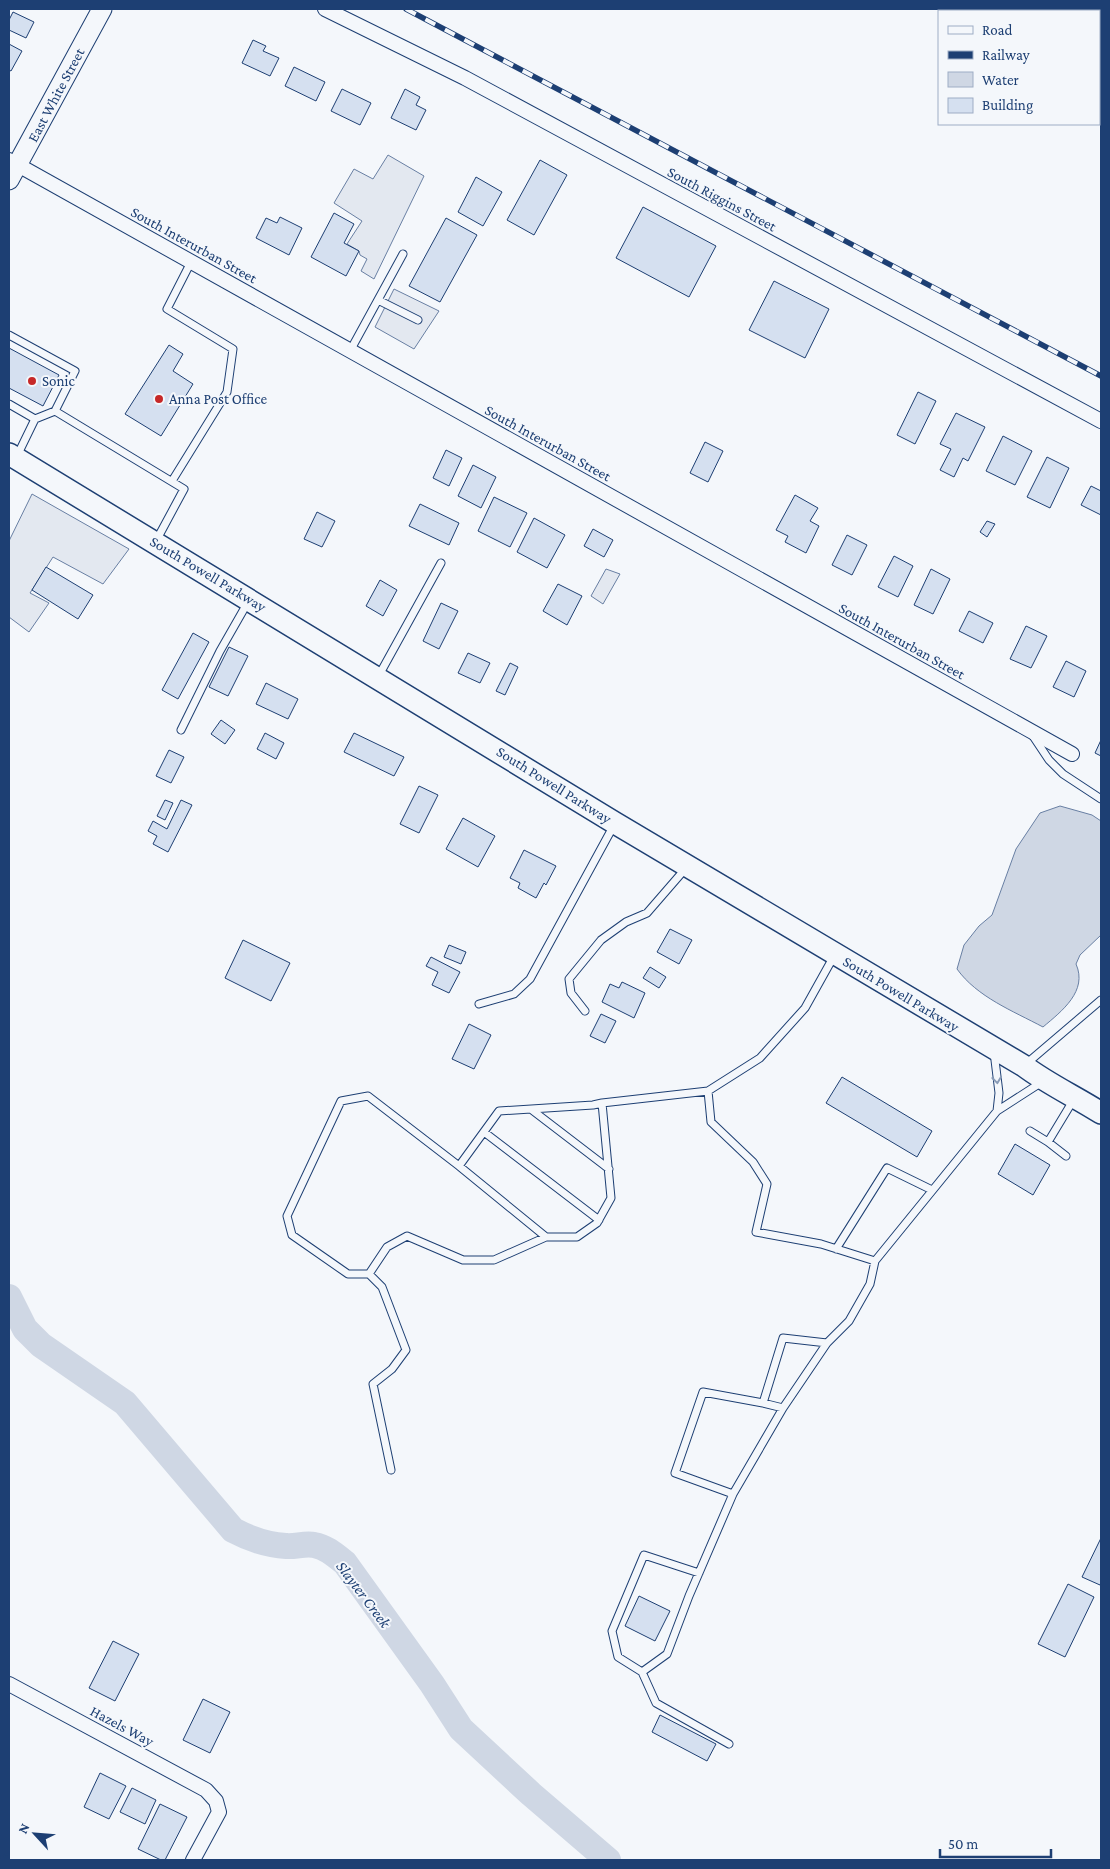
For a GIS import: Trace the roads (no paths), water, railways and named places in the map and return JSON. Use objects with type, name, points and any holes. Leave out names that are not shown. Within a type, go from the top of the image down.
[{"type":"main road","name":"East White Street","points":[[12,169],[102,9]]},
{"type":"main road","name":"South Powell Parkway","points":[[12,456],[378,677],[615,823],[1024,1066],[1044,1081],[1101,1113]]},
{"type":"street","name":"South Riggins Street","points":[[325,9],[465,78],[1101,421]]},
{"type":"street","name":"South Interurban Street","points":[[12,169],[191,262],[1072,754]]},
{"type":"street","name":"Hazels Way","points":[[9,1684],[206,1790],[216,1800],[219,1812],[193,1860]]},
{"type":"lane","points":[[350,351],[403,254]]},
{"type":"lane","points":[[172,481],[226,392],[233,349],[167,309],[191,262]]},
{"type":"lane","points":[[378,300],[418,320]]},
{"type":"lane","points":[[9,335],[75,371],[55,411],[35,419],[12,456]]},
{"type":"lane","points":[[9,404],[35,419]]},
{"type":"lane","points":[[55,411],[184,488],[155,542]]},
{"type":"lane","points":[[378,677],[441,563]]},
{"type":"lane","points":[[181,730],[220,651],[250,600]]},
{"type":"lane","points":[[1031,731],[1049,760],[1063,774],[1101,799]]},
{"type":"lane","points":[[479,1004],[514,994],[530,979],[615,823]]},
{"type":"lane","points":[[585,1011],[571,993],[569,979],[601,940],[626,922],[647,913],[688,866]]},
{"type":"lane","points":[[459,1166],[499,1111],[602,1104],[708,1091],[760,1058],[804,1008],[835,954]]},
{"type":"lane","points":[[1024,1066],[1101,1000]]},
{"type":"lane","points":[[993,1048],[999,1093],[997,1111]]},
{"type":"lane","points":[[642,1672],[667,1654],[733,1494],[783,1408],[827,1343],[849,1322],[870,1284],[875,1261],[997,1111],[1044,1081]]},
{"type":"lane","points":[[708,1091],[711,1122],[753,1162],[767,1184],[756,1232],[836,1248],[875,1261]]},
{"type":"lane","points":[[391,1470],[373,1384],[392,1368],[406,1350],[382,1287],[369,1274],[348,1274],[292,1234],[287,1216],[340,1100],[368,1096],[459,1166],[546,1237]]},
{"type":"lane","points":[[1048,1142],[1075,1097]]},
{"type":"lane","points":[[369,1274],[387,1248],[406,1236],[463,1260],[494,1260],[546,1237],[577,1237],[597,1223],[611,1198],[602,1104]]},
{"type":"lane","points":[[532,1110],[609,1169]]},
{"type":"lane","points":[[1030,1130],[1066,1156]]},
{"type":"lane","points":[[484,1132],[599,1220]]},
{"type":"lane","points":[[836,1248],[887,1168],[932,1190]]},
{"type":"lane","points":[[763,1403],[783,1338],[827,1343]]},
{"type":"lane","points":[[733,1494],[675,1473],[703,1392],[783,1408]]},
{"type":"lane","points":[[699,1573],[644,1555],[612,1632],[618,1657],[642,1672],[656,1703],[729,1744]]},
{"type":"water","points":[[1060,806],[1092,815],[1101,821],[1101,935],[1080,955],[1076,964],[1079,983],[1071,1000],[1043,1027],[985,995],[965,979],[957,969],[964,945],[979,926],[992,915],[1016,849],[1040,813]]},
{"type":"waterway","name":"Slayter Creek","points":[[9,1297],[25,1329],[41,1345],[125,1403],[233,1530],[265,1543],[289,1546],[318,1546],[345,1563],[432,1684],[461,1729],[531,1794],[608,1860]]},
{"type":"railway","points":[[406,9],[1101,376]]},
{"type":"place","name":"Sonic","points":[[32,381]]},
{"type":"place","name":"Anna Post Office","points":[[159,399]]}]
